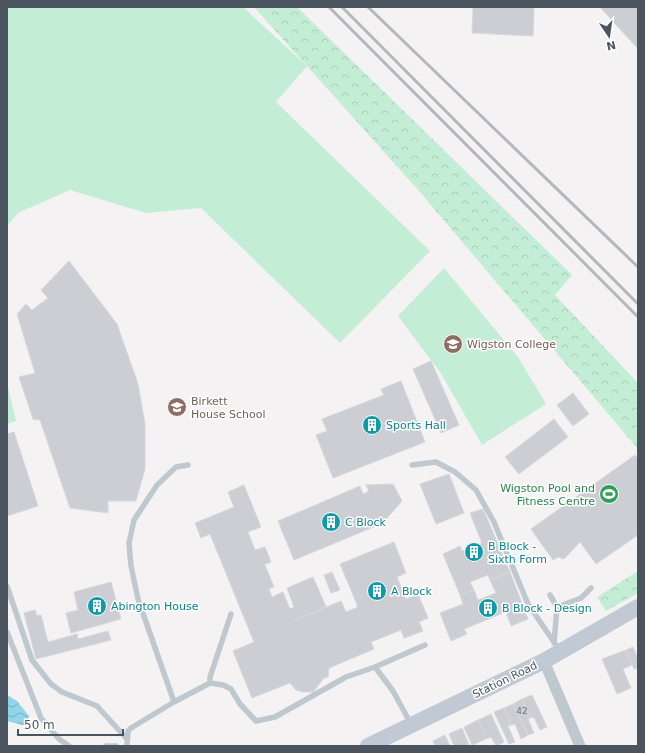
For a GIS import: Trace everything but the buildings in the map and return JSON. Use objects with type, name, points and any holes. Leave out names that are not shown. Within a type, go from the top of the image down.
[{"type":"main road","name":"Station Road","points":[[368,746],[544,661],[557,647],[638,607]]},
{"type":"street","points":[[544,661],[580,746]]},
{"type":"lane","points":[[412,465],[436,462],[455,472],[476,490],[494,522],[528,604],[557,647]]},
{"type":"lane","points":[[174,702],[138,599],[131,566],[129,543],[134,520],[157,485],[176,467],[188,465]]},
{"type":"lane","points":[[7,586],[32,660],[46,678],[51,684],[62,692],[97,706],[127,739]]},
{"type":"lane","points":[[557,607],[581,598],[591,588]]},
{"type":"lane","points":[[550,595],[557,607],[557,647]]},
{"type":"lane","points":[[210,683],[210,677],[231,614]]},
{"type":"lane","points":[[7,632],[40,718],[59,739],[69,746]]},
{"type":"lane","points":[[127,746],[128,731],[131,728],[174,702],[210,683],[223,685],[231,689],[240,704],[256,721],[275,717],[346,677],[375,667],[425,645]]},
{"type":"lane","points":[[375,667],[393,691],[412,725]]},
{"type":"lane","points":[[106,746],[116,746]]},
{"type":"green space","points":[[7,7],[243,7],[307,66],[276,102],[430,251],[340,343],[201,208],[146,213],[70,190],[18,213],[7,226]]},
{"type":"green space","points":[[254,7],[297,7],[572,275],[555,295],[638,383],[638,449],[419,191]]},
{"type":"green space","points":[[444,268],[518,357],[546,404],[482,445],[440,372],[398,316]]},
{"type":"green space","points":[[7,383],[16,421],[7,424]]},
{"type":"green space","points":[[638,571],[638,593],[606,611],[597,597]]},
{"type":"water","points":[[7,695],[17,701],[29,716],[26,726],[7,721]]},
{"type":"railway","points":[[329,7],[638,317]]},
{"type":"railway","points":[[342,7],[638,304]]},
{"type":"railway","points":[[368,7],[638,267]]},
{"type":"place","name":"Wigston College","points":[[453,344]]},
{"type":"place","name":"Birkett House School","points":[[177,407]]},
{"type":"place","name":"Sports Hall","points":[[372,425]]},
{"type":"place","name":"Wigston Pool and Fitness Centre","points":[[609,494]]},
{"type":"place","name":"C Block","points":[[331,522]]},
{"type":"place","name":"B Block - Sixth Form","points":[[474,552]]},
{"type":"place","name":"A Block","points":[[377,591]]},
{"type":"place","name":"Abington House","points":[[97,606]]},
{"type":"place","name":"B Block - Design","points":[[488,608]]}]
